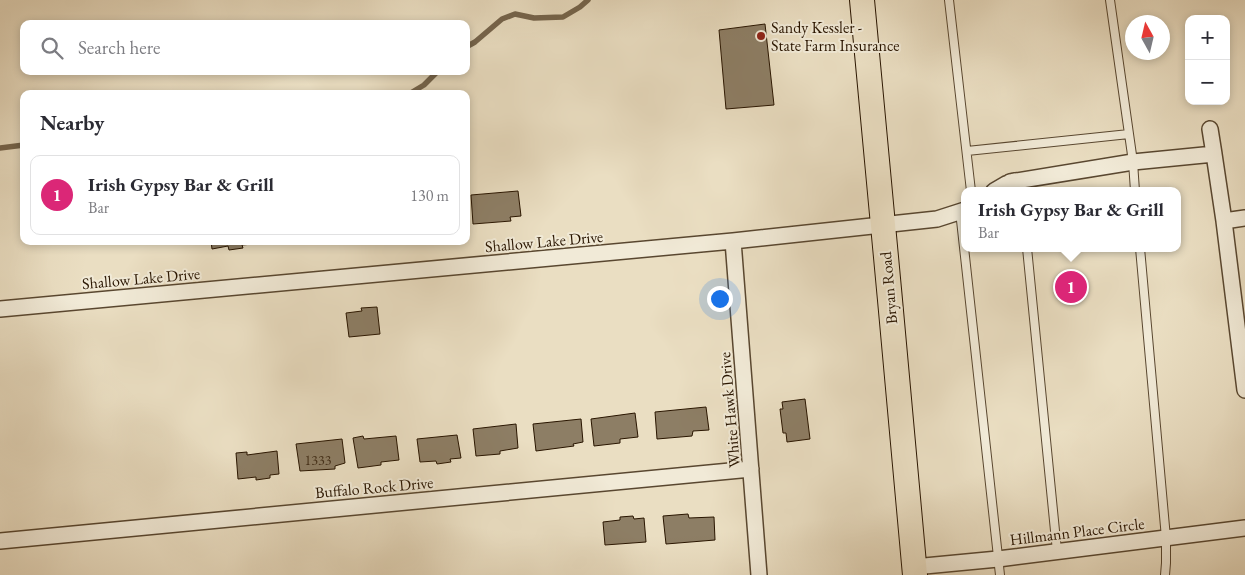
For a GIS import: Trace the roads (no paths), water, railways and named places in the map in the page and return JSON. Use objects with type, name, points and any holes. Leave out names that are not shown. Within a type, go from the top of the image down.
[{"type":"main road","name":"Bryan Road","points":[[863,1],[914,571]]},
{"type":"street","points":[[1210,129],[1224,221],[1245,390]]},
{"type":"street","points":[[1006,187],[1133,162],[1214,154]]},
{"type":"street","name":"Shallow Lake Drive","points":[[0,309],[733,241],[937,219],[961,211]]},
{"type":"street","points":[[1224,221],[1245,218]]},
{"type":"street","name":"White Hawk Drive","points":[[733,241],[759,575]]},
{"type":"street","name":"Buffalo Rock Drive","points":[[0,541],[751,469]]},
{"type":"street","name":"Hillmann Place Circle","points":[[914,571],[1245,528]]},
{"type":"lane","points":[[949,0],[971,187]]},
{"type":"lane","points":[[1110,0],[1133,162],[1135,187]]},
{"type":"lane","points":[[967,150],[1129,134]]},
{"type":"lane","points":[[966,252],[1000,575]]},
{"type":"lane","points":[[1027,252],[1057,551]]},
{"type":"lane","points":[[1140,252],[1166,538],[1165,575]]},
{"type":"waterway","points":[[470,45],[502,19],[515,14],[534,18],[563,17],[588,0]]},
{"type":"waterway","points":[[416,90],[434,75]]},
{"type":"waterway","points":[[0,148],[20,146]]},
{"type":"place","name":"Sandy Kessler - State Farm Insurance","points":[[761,36]]},
{"type":"place","name":"Irish Gypsy Bar & Grill","points":[[1071,287]]}]
